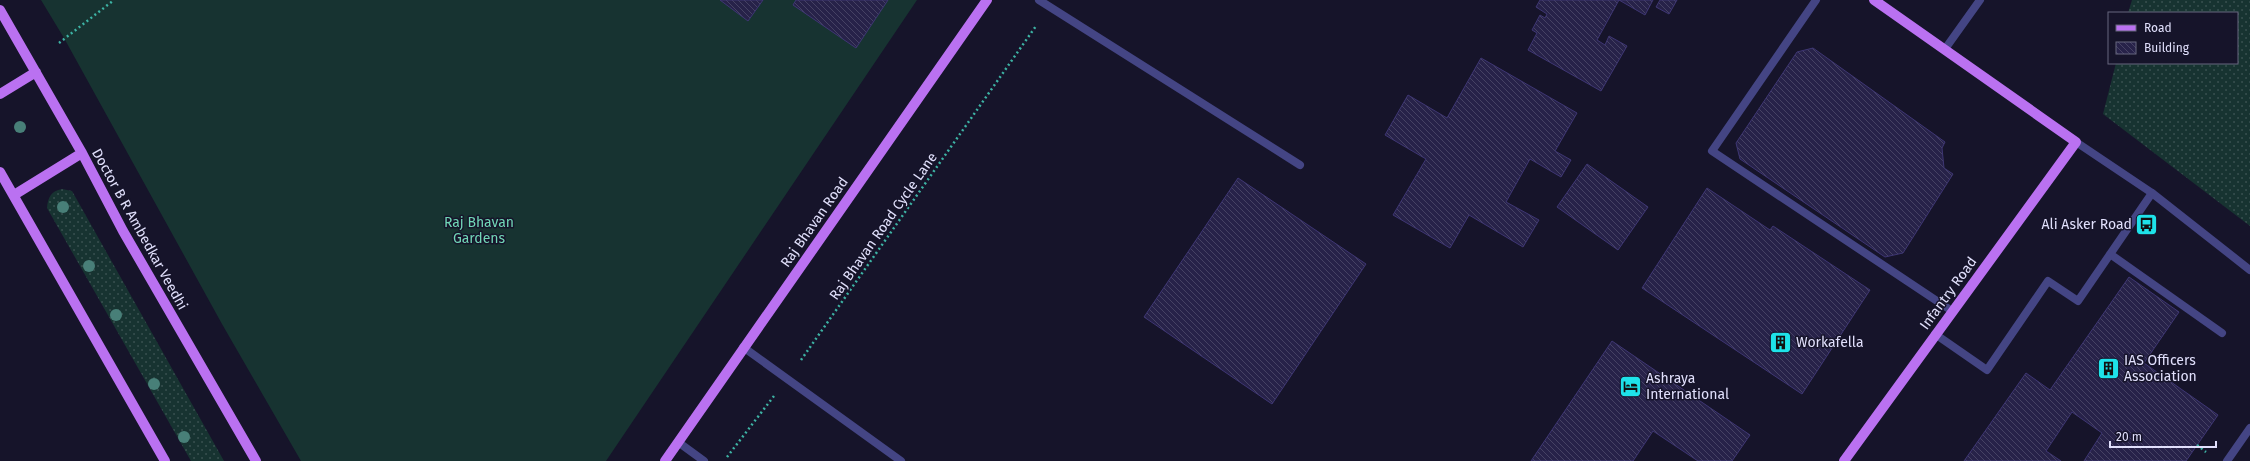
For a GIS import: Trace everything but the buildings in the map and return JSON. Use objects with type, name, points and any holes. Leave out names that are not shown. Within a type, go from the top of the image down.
[{"type":"main road","name":"Raj Bhavan Road","points":[[665,461],[742,348],[987,0]]},
{"type":"main road","points":[[1874,0],[2076,142]]},
{"type":"main road","name":"Doctor B R Ambedkar Veedhi","points":[[0,10],[82,153],[123,231],[256,461]]},
{"type":"main road","points":[[0,94],[36,72]]},
{"type":"main road","name":"Infantry Road","points":[[1844,461],[2076,142]]},
{"type":"main road","points":[[14,195],[82,153]]},
{"type":"main road","points":[[0,172],[165,461]]},
{"type":"street","points":[[1039,0],[1300,164]]},
{"type":"street","points":[[1816,0],[1712,151],[1952,311]]},
{"type":"street","points":[[1944,49],[1980,0]]},
{"type":"street","points":[[2076,142],[2152,193],[2250,270]]},
{"type":"street","points":[[1935,334],[1988,370],[2048,281],[2078,301],[2152,193]]},
{"type":"street","points":[[2110,254],[2222,333]]},
{"type":"street","points":[[742,348],[901,461]]},
{"type":"street","points":[[2231,460],[2250,428]]},
{"type":"street","points":[[678,442],[704,461]]},
{"type":"path","points":[[59,43],[114,0]]},
{"type":"path","name":"Raj Bhavan Road Cycle Lane","points":[[724,461],[787,379],[1050,7]]},
{"type":"path","points":[[2197,445],[2204,451]]},
{"type":"green space","name":"Raj Bhavan Gardens","points":[[41,0],[917,0],[606,461],[301,461],[222,324],[64,38]]},
{"type":"green space","points":[[2132,0],[2250,0],[2250,226],[2103,114],[2116,64],[2238,64],[2238,12],[2128,12]]},
{"type":"green space","points":[[62,189],[72,191],[224,461],[191,461],[47,208],[51,195],[55,191]]},
{"type":"place","name":"Ali Asker Road","points":[[2147,224]]},
{"type":"place","name":"Workafella","points":[[1780,342]]},
{"type":"place","name":"IAS Officers Association","points":[[2108,368]]},
{"type":"place","name":"Ashraya International","points":[[1630,386]]}]
